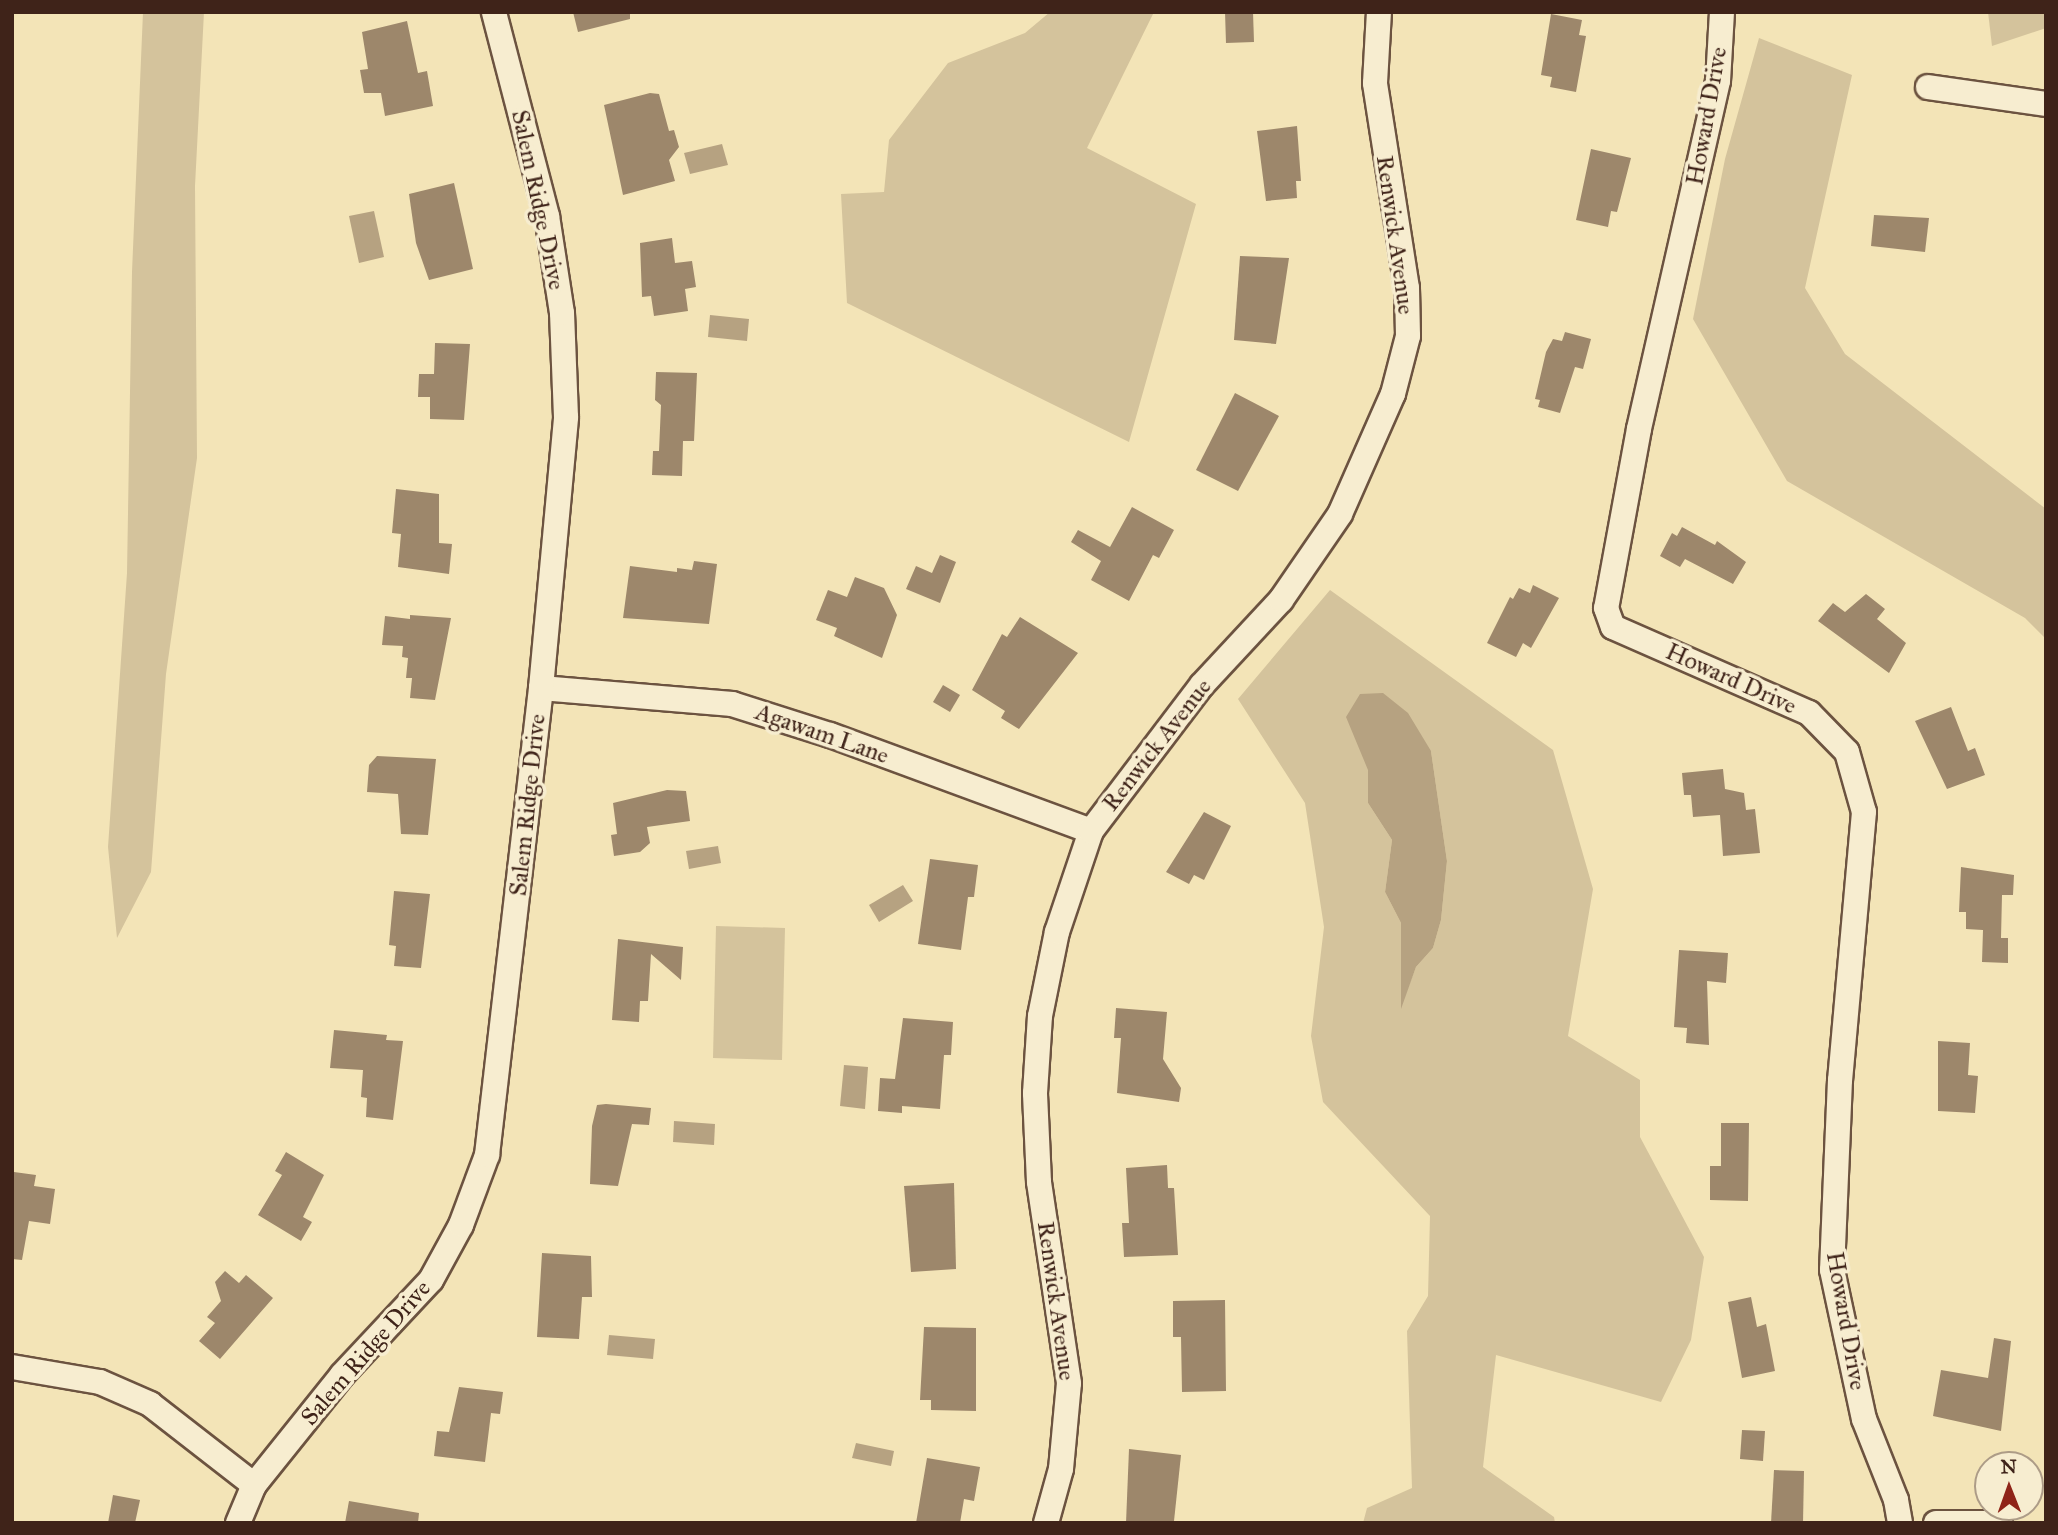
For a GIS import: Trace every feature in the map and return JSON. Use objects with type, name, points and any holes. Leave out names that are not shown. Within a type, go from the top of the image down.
[{"type":"street","name":"Salem Ridge Drive","points":[[238,1523],[254,1485],[342,1375],[431,1280],[461,1225],[487,1155],[541,688],[566,417],[562,313],[547,216],[494,12]]},
{"type":"street","name":"Renwick Avenue","points":[[1045,1523],[1061,1469],[1069,1383],[1039,1182],[1035,1093],[1040,1016],[1057,932],[1091,831],[1202,685],[1281,600],[1340,514],[1393,394],[1408,336],[1407,288],[1375,83],[1379,12]]},
{"type":"street","name":"Howard Drive","points":[[1721,12],[1713,104],[1639,429],[1606,608],[1613,627],[1809,713],[1847,752],[1864,812],[1840,1080],[1832,1270],[1864,1419],[1896,1500],[1900,1523]]},
{"type":"street","points":[[1928,87],[2046,104]]},
{"type":"street","name":"Agawam Lane","points":[[541,688],[732,704],[830,734],[1091,831]]},
{"type":"street","points":[[12,1367],[100,1382],[150,1404],[254,1485]]},
{"type":"street","points":[[1936,1523],[2000,1523]]},
{"type":"shaded area","points":[[143,12],[204,12],[195,186],[197,458],[166,674],[151,872],[117,938],[108,847],[127,573],[132,272]]},
{"type":"shaded area","points":[[1050,12],[1154,12],[1087,148],[1196,204],[1129,442],[847,303],[841,194],[884,192],[889,140],[948,63],[1025,33]]},
{"type":"shaded area","points":[[1988,12],[2046,12],[2046,28],[1992,46]]},
{"type":"shaded area","points":[[1759,38],[1852,75],[1805,288],[1845,354],[2046,509],[2046,639],[2025,618],[1787,481],[1693,319],[1725,159]]},
{"type":"shaded area","points":[[722,144],[728,165],[690,174],[684,153]]},
{"type":"shaded area","points":[[374,211],[384,257],[359,263],[349,216]]},
{"type":"shaded area","points":[[710,315],[749,319],[747,341],[708,337]]},
{"type":"shaded area","points":[[1330,590],[1553,750],[1593,889],[1568,1036],[1640,1080],[1640,1137],[1704,1257],[1691,1340],[1661,1402],[1496,1355],[1483,1467],[1554,1517],[1555,1523],[1363,1523],[1367,1508],[1412,1488],[1407,1331],[1428,1296],[1430,1216],[1323,1102],[1311,1036],[1324,927],[1305,803],[1238,699]],"holes":[[[1431,751],[1447,861],[1441,920],[1433,948],[1416,967],[1401,1006],[1401,923],[1385,892],[1392,840],[1368,803],[1368,770]]]},
{"type":"shaded area","points":[[1383,693],[1408,713],[1431,751],[1447,861],[1441,920],[1433,948],[1416,967],[1401,1009],[1401,923],[1385,892],[1392,840],[1368,803],[1368,770],[1346,717],[1360,694]]},
{"type":"shaded area","points":[[718,846],[721,863],[689,869],[686,851]]},
{"type":"shaded area","points":[[903,885],[913,901],[879,922],[869,905]]},
{"type":"shaded area","points":[[716,926],[785,928],[782,1060],[713,1058]]},
{"type":"shaded area","points":[[844,1065],[868,1067],[865,1109],[840,1106]]},
{"type":"shaded area","points":[[674,1121],[715,1124],[714,1145],[673,1142]]},
{"type":"shaded area","points":[[609,1335],[655,1339],[653,1359],[607,1355]]},
{"type":"shaded area","points":[[856,1443],[894,1451],[891,1466],[852,1458]]},
{"type":"building","points":[[573,12],[630,12],[630,19],[578,32]]},
{"type":"building","points":[[1225,12],[1253,12],[1254,42],[1226,43]]},
{"type":"building","points":[[1551,14],[1582,20],[1579,35],[1586,36],[1576,92],[1550,87],[1552,77],[1541,75]]},
{"type":"building","points":[[407,21],[418,73],[427,71],[433,106],[385,116],[381,93],[364,93],[360,70],[368,69],[362,32]]},
{"type":"building","points":[[650,93],[659,94],[669,131],[674,130],[679,147],[669,160],[675,181],[623,195],[604,105]]},
{"type":"building","points":[[1297,126],[1301,181],[1296,181],[1297,198],[1266,201],[1257,131]]},
{"type":"building","points":[[1591,149],[1631,158],[1617,212],[1611,211],[1608,227],[1576,220]]},
{"type":"building","points":[[454,183],[473,269],[429,280],[416,243],[409,194]]},
{"type":"building","points":[[1874,215],[1929,218],[1925,252],[1871,246]]},
{"type":"building","points":[[672,238],[675,263],[692,261],[696,287],[685,289],[688,311],[654,316],[651,296],[642,297],[640,243]]},
{"type":"building","points":[[1240,256],[1289,258],[1276,344],[1234,340]]},
{"type":"building","points":[[1565,332],[1591,339],[1583,369],[1575,367],[1560,413],[1538,407],[1540,400],[1535,399],[1546,352],[1553,339],[1562,341]]},
{"type":"building","points":[[435,343],[470,344],[464,420],[430,419],[430,397],[418,397],[419,374],[434,374]]},
{"type":"building","points":[[656,372],[697,373],[694,441],[683,441],[682,476],[652,475],[653,451],[659,451],[661,405],[655,400]]},
{"type":"building","points":[[1235,393],[1279,416],[1238,491],[1196,470]]},
{"type":"building","points":[[396,489],[439,494],[439,543],[452,544],[449,574],[398,567],[401,534],[392,533]]},
{"type":"building","points":[[1132,507],[1174,530],[1159,558],[1153,555],[1129,601],[1091,580],[1101,561],[1071,542],[1078,530],[1110,547]]},
{"type":"building","points":[[1682,527],[1715,545],[1717,541],[1746,562],[1733,584],[1685,559],[1680,567],[1660,556],[1672,533],[1677,536]]},
{"type":"building","points":[[940,555],[956,562],[940,603],[906,589],[916,566],[932,573]]},
{"type":"building","points":[[694,561],[717,564],[709,624],[623,618],[630,566],[677,572],[677,568],[692,570]]},
{"type":"building","points":[[855,577],[884,588],[897,615],[882,658],[834,636],[837,628],[816,620],[828,590],[847,597]]},
{"type":"building","points":[[1533,585],[1559,598],[1531,648],[1523,643],[1516,657],[1487,643],[1510,597],[1513,599],[1519,588],[1530,593]]},
{"type":"building","points":[[1866,594],[1885,609],[1877,619],[1906,643],[1889,673],[1818,621],[1833,603],[1845,612]]},
{"type":"building","points":[[410,615],[451,618],[435,700],[410,698],[412,678],[406,678],[408,658],[402,657],[403,646],[382,645],[385,616],[410,619]]},
{"type":"building","points":[[1020,617],[1078,653],[1019,729],[1001,718],[1005,711],[972,690],[1002,634],[1007,637]]},
{"type":"building","points":[[943,685],[960,695],[950,712],[933,702]]},
{"type":"building","points":[[1951,707],[1968,751],[1975,748],[1985,775],[1947,789],[1915,721]]},
{"type":"building","points":[[377,756],[436,759],[428,835],[401,834],[398,794],[367,792],[369,765]]},
{"type":"building","points":[[1723,769],[1725,789],[1744,793],[1746,810],[1755,809],[1760,853],[1723,856],[1720,815],[1693,817],[1691,795],[1684,795],[1682,773]]},
{"type":"building","points":[[667,790],[686,791],[690,821],[647,827],[650,843],[640,852],[614,856],[611,835],[617,834],[613,803]]},
{"type":"building","points":[[1204,812],[1231,826],[1204,880],[1194,875],[1189,884],[1166,872]]},
{"type":"building","points":[[930,859],[978,865],[974,897],[968,897],[961,950],[918,944]]},
{"type":"building","points":[[1961,867],[2014,875],[2013,895],[2002,895],[2001,938],[2008,938],[2008,963],[1982,962],[1983,930],[1966,929],[1966,912],[1959,912]]},
{"type":"building","points":[[394,891],[430,894],[421,968],[394,966],[396,946],[389,945]]},
{"type":"building","points":[[618,939],[683,947],[681,980],[651,954],[648,1001],[640,1001],[639,1022],[612,1020]]},
{"type":"building","points":[[1679,950],[1728,953],[1726,983],[1707,981],[1709,1045],[1686,1043],[1687,1028],[1674,1027]]},
{"type":"building","points":[[1116,1008],[1167,1012],[1163,1059],[1181,1088],[1179,1102],[1117,1093],[1121,1038],[1114,1038]]},
{"type":"building","points":[[903,1018],[953,1022],[951,1055],[944,1055],[940,1109],[902,1106],[902,1113],[878,1111],[880,1078],[895,1079]]},
{"type":"building","points":[[334,1030],[387,1035],[386,1040],[403,1041],[393,1120],[366,1117],[367,1098],[361,1097],[363,1070],[330,1068]]},
{"type":"building","points":[[1938,1041],[1970,1043],[1968,1075],[1978,1076],[1975,1113],[1938,1111]]},
{"type":"building","points":[[597,1105],[651,1108],[649,1125],[632,1124],[618,1186],[590,1184],[592,1126]]},
{"type":"building","points":[[1721,1123],[1749,1123],[1748,1201],[1710,1200],[1710,1166],[1721,1166]]},
{"type":"building","points":[[286,1152],[324,1175],[303,1217],[312,1222],[301,1241],[258,1215],[282,1175],[275,1171]]},
{"type":"building","points":[[1167,1165],[1168,1188],[1174,1188],[1178,1255],[1124,1257],[1122,1223],[1129,1223],[1126,1168]]},
{"type":"building","points":[[14,1172],[36,1175],[34,1186],[55,1189],[50,1224],[29,1221],[22,1260],[12,1259]]},
{"type":"building","points":[[954,1183],[956,1269],[911,1272],[904,1186]]},
{"type":"building","points":[[542,1253],[591,1256],[592,1297],[582,1297],[579,1339],[537,1337]]},
{"type":"building","points":[[225,1271],[239,1283],[246,1275],[273,1298],[220,1359],[199,1341],[215,1323],[207,1317],[221,1301],[215,1282]]},
{"type":"building","points":[[1751,1297],[1757,1327],[1766,1324],[1775,1371],[1742,1378],[1728,1302]]},
{"type":"building","points":[[1225,1300],[1226,1391],[1182,1392],[1181,1337],[1173,1337],[1173,1301]]},
{"type":"building","points":[[924,1327],[976,1328],[976,1411],[931,1410],[931,1400],[920,1400]]},
{"type":"building","points":[[1994,1338],[2011,1341],[2001,1431],[1933,1416],[1941,1370],[1988,1378]]},
{"type":"building","points":[[459,1387],[503,1392],[500,1414],[491,1413],[485,1462],[434,1456],[437,1431],[449,1432]]},
{"type":"building","points":[[1742,1430],[1765,1431],[1763,1461],[1740,1459]]},
{"type":"building","points":[[1129,1449],[1181,1455],[1174,1521],[1126,1523]]},
{"type":"building","points":[[927,1458],[980,1467],[974,1501],[964,1499],[960,1523],[916,1523]]},
{"type":"building","points":[[1774,1470],[1804,1471],[1803,1523],[1771,1523]]},
{"type":"building","points":[[113,1495],[140,1500],[135,1523],[108,1523]]},
{"type":"building","points":[[349,1501],[419,1513],[418,1523],[345,1523]]}]
